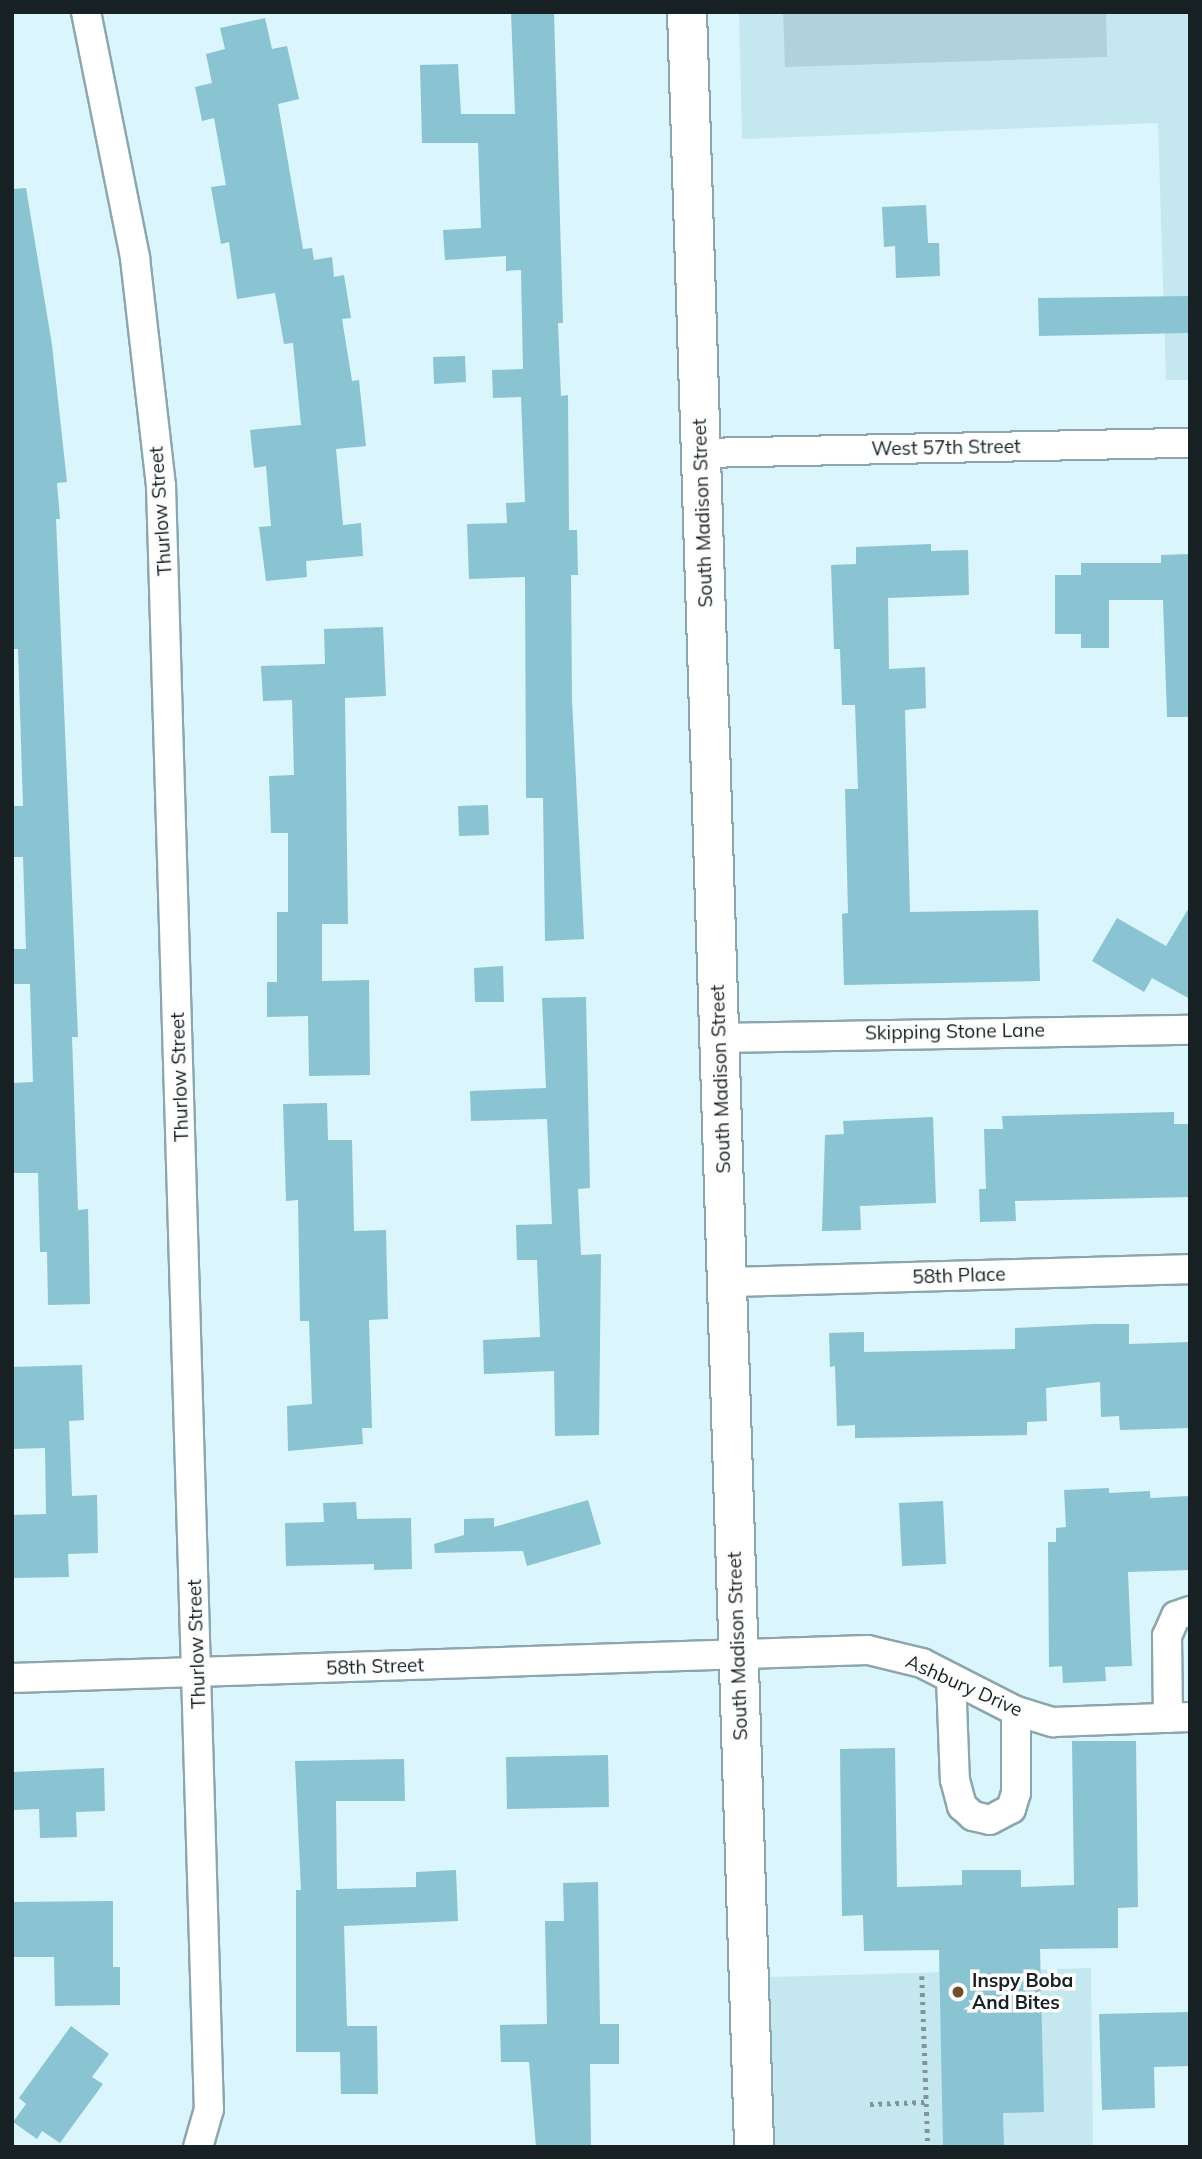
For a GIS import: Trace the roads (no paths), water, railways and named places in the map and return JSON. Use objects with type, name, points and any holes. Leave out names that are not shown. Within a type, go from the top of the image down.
[{"type":"street","name":"Thurlow Street","points":[[86,12],[135,258],[160,486],[198,1672],[209,2109],[198,2147]]},
{"type":"street","name":"South Madison Street","points":[[687,12],[754,2147]]},
{"type":"street","name":"West 57th Street","points":[[702,453],[1190,443]]},
{"type":"street","name":"Skipping Stone Lane","points":[[720,1038],[1190,1030]]},
{"type":"street","name":"58th Place","points":[[728,1282],[1190,1269]]},
{"type":"street","points":[[1179,1717],[1167,1636],[1176,1616],[1190,1611]]},
{"type":"street","name":"Ashbury Drive","points":[[739,1656],[867,1650],[922,1663],[1016,1711],[1053,1722],[1179,1717]]},
{"type":"street","name":"58th Street","points":[[12,1678],[739,1656]]},
{"type":"street","points":[[951,1678],[955,1780],[962,1806],[973,1816],[990,1820],[1011,1808],[1016,1793],[1016,1711]]},
{"type":"place","name":"Inspy Boba And Bites","points":[[958,1992]]}]
